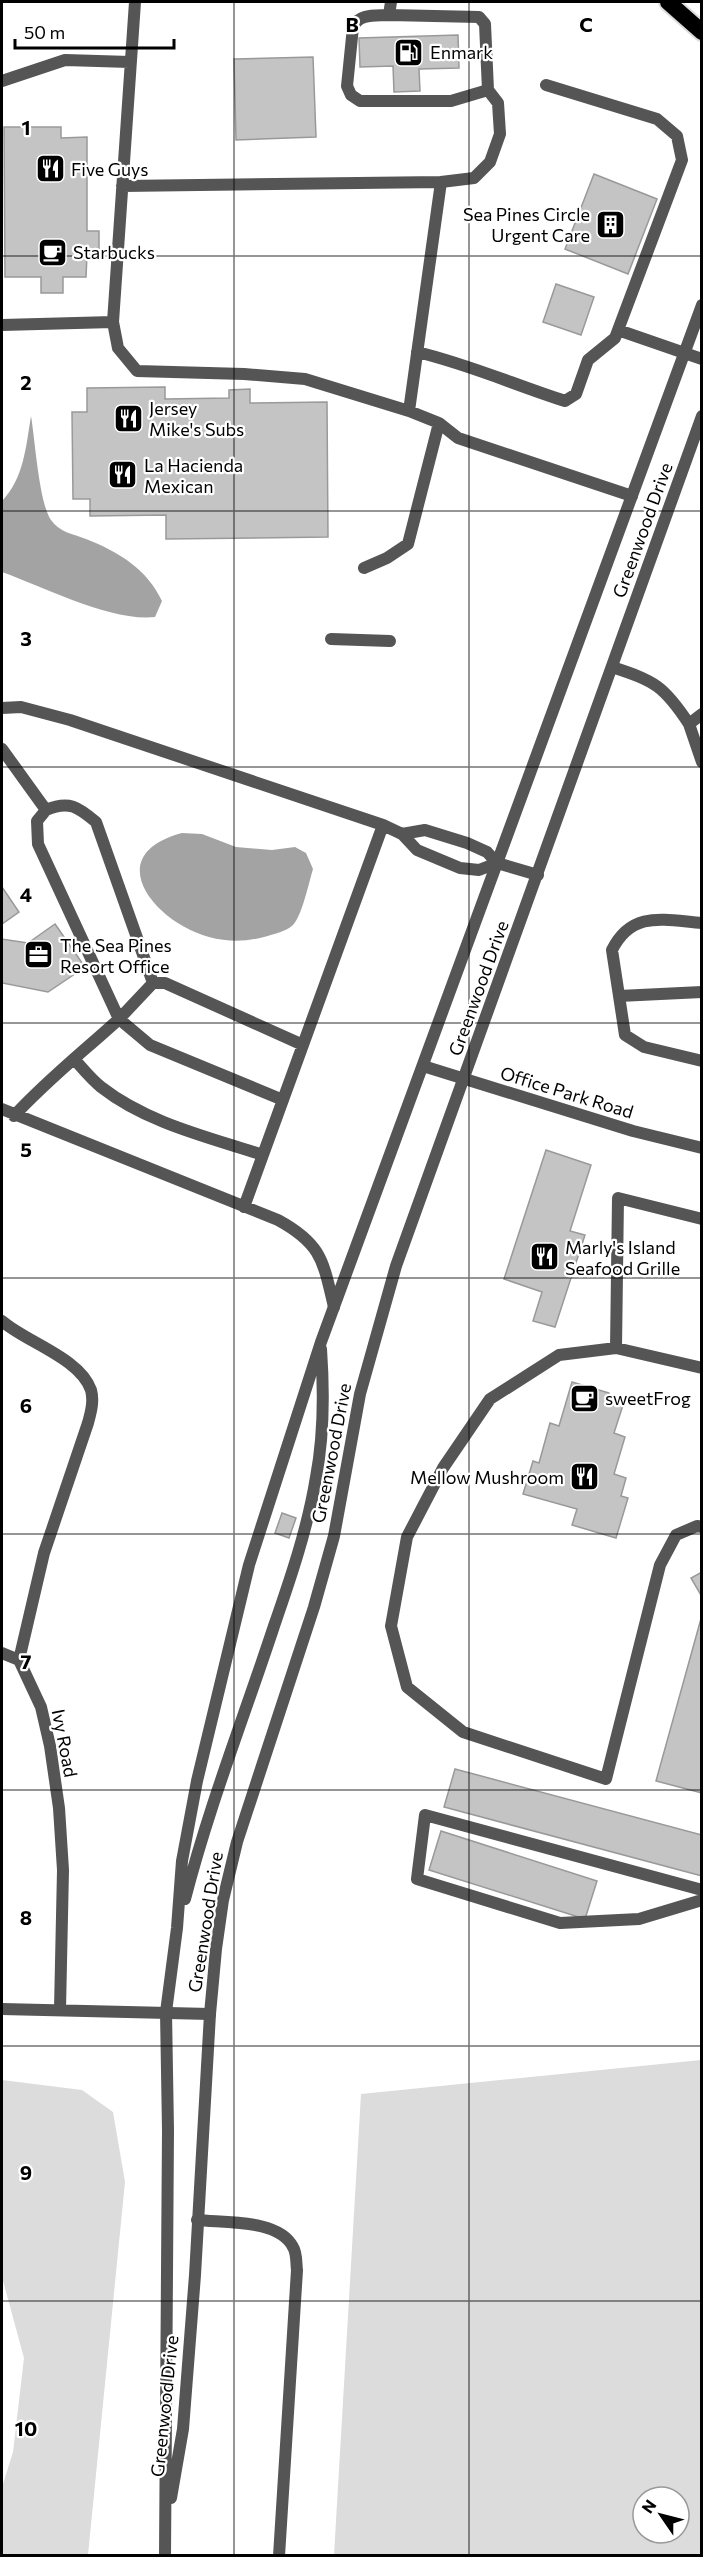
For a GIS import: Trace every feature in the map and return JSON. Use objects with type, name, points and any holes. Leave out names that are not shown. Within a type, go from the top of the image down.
[{"type":"highway","points":[[668,2],[702,32]]},
{"type":"street","points":[[135,2],[113,322],[118,348],[137,370],[244,374],[305,380],[409,411],[439,423],[458,438],[632,496]]},
{"type":"street","points":[[389,15],[391,2]]},
{"type":"street","points":[[122,186],[441,182],[474,178],[490,162],[500,134],[498,103],[488,90],[486,24],[478,17],[389,15],[362,17],[356,20],[353,27],[347,86],[351,95],[360,101],[451,101],[488,90]]},
{"type":"street","points":[[2,81],[65,60],[130,62]]},
{"type":"street","points":[[417,352],[458,362],[482,374],[564,401],[576,394],[588,360],[615,338],[682,160],[678,136],[657,119],[546,85]]},
{"type":"street","points":[[409,411],[441,182]]},
{"type":"street","name":"Greenwood Drive","points":[[165,2556],[166,2012],[177,1928],[182,1861],[197,1781],[246,1576],[321,1342],[702,305]]},
{"type":"street","points":[[2,325],[113,322]]},
{"type":"street","points":[[618,330],[702,359]]},
{"type":"street","name":"Greenwood Drive","points":[[165,2535],[183,2429],[216,1949],[237,1842],[317,1596],[334,1536],[360,1394],[396,1266],[701,418]]},
{"type":"street","points":[[364,568],[387,558],[408,544],[439,423]]},
{"type":"street","points":[[331,639],[390,641]]},
{"type":"street","points":[[612,667],[645,678],[662,687],[689,724],[702,762]]},
{"type":"street","points":[[2,708],[21,707],[70,720],[383,825],[402,834],[417,850],[460,868],[479,870],[497,862]]},
{"type":"street","points":[[689,724],[702,714]]},
{"type":"street","points":[[2,749],[46,810]]},
{"type":"street","points":[[153,983],[96,822],[80,808],[60,804],[46,810],[38,821],[38,844],[119,1019],[150,1045],[283,1100]]},
{"type":"street","points":[[244,1207],[383,825]]},
{"type":"street","points":[[402,834],[425,830],[467,843],[486,852],[497,862],[538,875]]},
{"type":"street","points":[[702,923],[652,918],[632,926],[618,937],[612,950],[625,1035],[644,1047],[702,1060]]},
{"type":"street","points":[[14,1116],[45,1082],[75,1060],[153,983],[165,983],[303,1045]]},
{"type":"street","points":[[619,996],[702,992]]},
{"type":"street","points":[[75,1060],[100,1086],[136,1110],[177,1127],[263,1155]]},
{"type":"street","name":"Office Park Road","points":[[423,1066],[633,1131],[702,1148]]},
{"type":"street","points":[[2,1109],[14,1116],[278,1220],[299,1232],[315,1248],[323,1264],[334,1307]]},
{"type":"street","points":[[616,1348],[618,1198],[702,1219]]},
{"type":"street","points":[[2,1321],[77,1371],[91,1390],[92,1404],[88,1423],[44,1553],[19,1660],[2,1653]]},
{"type":"street","name":"Greenwood Drive","points":[[177,1928],[201,1837],[272,1632],[303,1532],[316,1477],[321,1438],[324,1386],[321,1342]]},
{"type":"street","points":[[702,1368],[616,1348],[559,1355],[490,1399],[443,1468],[407,1537],[391,1626],[407,1687],[463,1732],[606,1779],[660,1565],[676,1535],[697,1526],[702,1527]]},
{"type":"street","name":"Ivy Road","points":[[19,1660],[41,1707],[50,1746],[59,1808],[63,1870],[60,2009]]},
{"type":"street","points":[[702,1890],[425,1815],[417,1880],[560,1923],[639,1919],[702,1900]]},
{"type":"street","points":[[2,2009],[210,2014]]},
{"type":"street","points":[[197,2220],[271,2228],[284,2235],[294,2248],[297,2270],[279,2556]]},
{"type":"shaded area","points":[[31,416],[40,486],[51,520],[62,530],[121,556],[140,571],[162,601],[155,617],[138,617],[98,609],[2,572],[2,501],[20,472]]},
{"type":"shaded area","points":[[182,833],[202,834],[236,847],[272,850],[295,847],[306,853],[313,869],[302,907],[293,925],[264,937],[230,941],[209,937],[170,918],[155,904],[144,888],[140,872],[144,857],[157,843]]},
{"type":"shaded area","points":[[701,2060],[701,2555],[334,2555],[361,2094]]},
{"type":"shaded area","points":[[2,2080],[82,2090],[113,2112],[125,2182],[88,2555],[2,2555],[2,2487],[13,2452],[24,2358],[2,2277]]},
{"type":"building","name":"Enmark","points":[[458,35],[459,68],[419,69],[420,91],[394,92],[393,66],[360,67],[359,38]]},
{"type":"building","points":[[313,57],[316,137],[236,140],[234,59]]},
{"type":"building","points":[[4,127],[61,127],[61,138],[87,137],[87,231],[99,231],[99,255],[87,255],[86,277],[63,277],[63,293],[41,293],[41,277],[5,277]]},
{"type":"building","name":"Sea Pines Circle Urgent Care","points":[[594,174],[657,199],[628,274],[565,249]]},
{"type":"building","points":[[556,284],[594,297],[581,335],[543,322]]},
{"type":"building","points":[[165,387],[165,399],[229,398],[229,390],[250,389],[250,403],[327,402],[328,537],[166,539],[166,515],[90,516],[90,499],[73,499],[72,412],[87,412],[87,388]]},
{"type":"building","name":"The Sea Pines Resort Office","points":[[2,887],[19,912],[2,924]]},
{"type":"building","name":"The Sea Pines Resort Office","points":[[55,924],[85,967],[48,992],[2,983],[2,939],[28,943]]},
{"type":"building","name":"Marly's Island Seafood Grille","points":[[546,1150],[591,1165],[570,1231],[585,1235],[555,1327],[533,1321],[542,1292],[504,1279]]},
{"type":"building","points":[[572,1382],[609,1393],[607,1400],[623,1405],[614,1433],[625,1437],[614,1474],[626,1478],[621,1496],[628,1498],[616,1538],[572,1525],[577,1509],[523,1494],[533,1461],[539,1463],[550,1423],[559,1426]]},
{"type":"building","points":[[282,1513],[296,1518],[289,1538],[275,1533]]},
{"type":"building","points":[[702,1572],[702,1597],[691,1578]]},
{"type":"building","points":[[702,1615],[702,1793],[656,1781]]},
{"type":"building","points":[[455,1769],[702,1835],[702,1876],[444,1807]]},
{"type":"building","points":[[441,1831],[597,1881],[585,1919],[429,1870]]},
{"type":"place","name":"Enmark","points":[[409,52]]},
{"type":"place","name":"Five Guys","points":[[50,169]]},
{"type":"place","name":"Sea Pines Circle Urgent Care","points":[[611,224]]},
{"type":"place","name":"Starbucks","points":[[52,252]]},
{"type":"place","name":"Jersey Mike's Subs","points":[[128,418]]},
{"type":"place","name":"La Hacienda Mexican","points":[[123,475]]},
{"type":"place","name":"The Sea Pines Resort Office","points":[[39,955]]},
{"type":"place","name":"Marly's Island Seafood Grille","points":[[544,1257]]},
{"type":"place","name":"sweetFrog","points":[[584,1398]]},
{"type":"place","name":"Mellow Mushroom","points":[[585,1477]]}]
